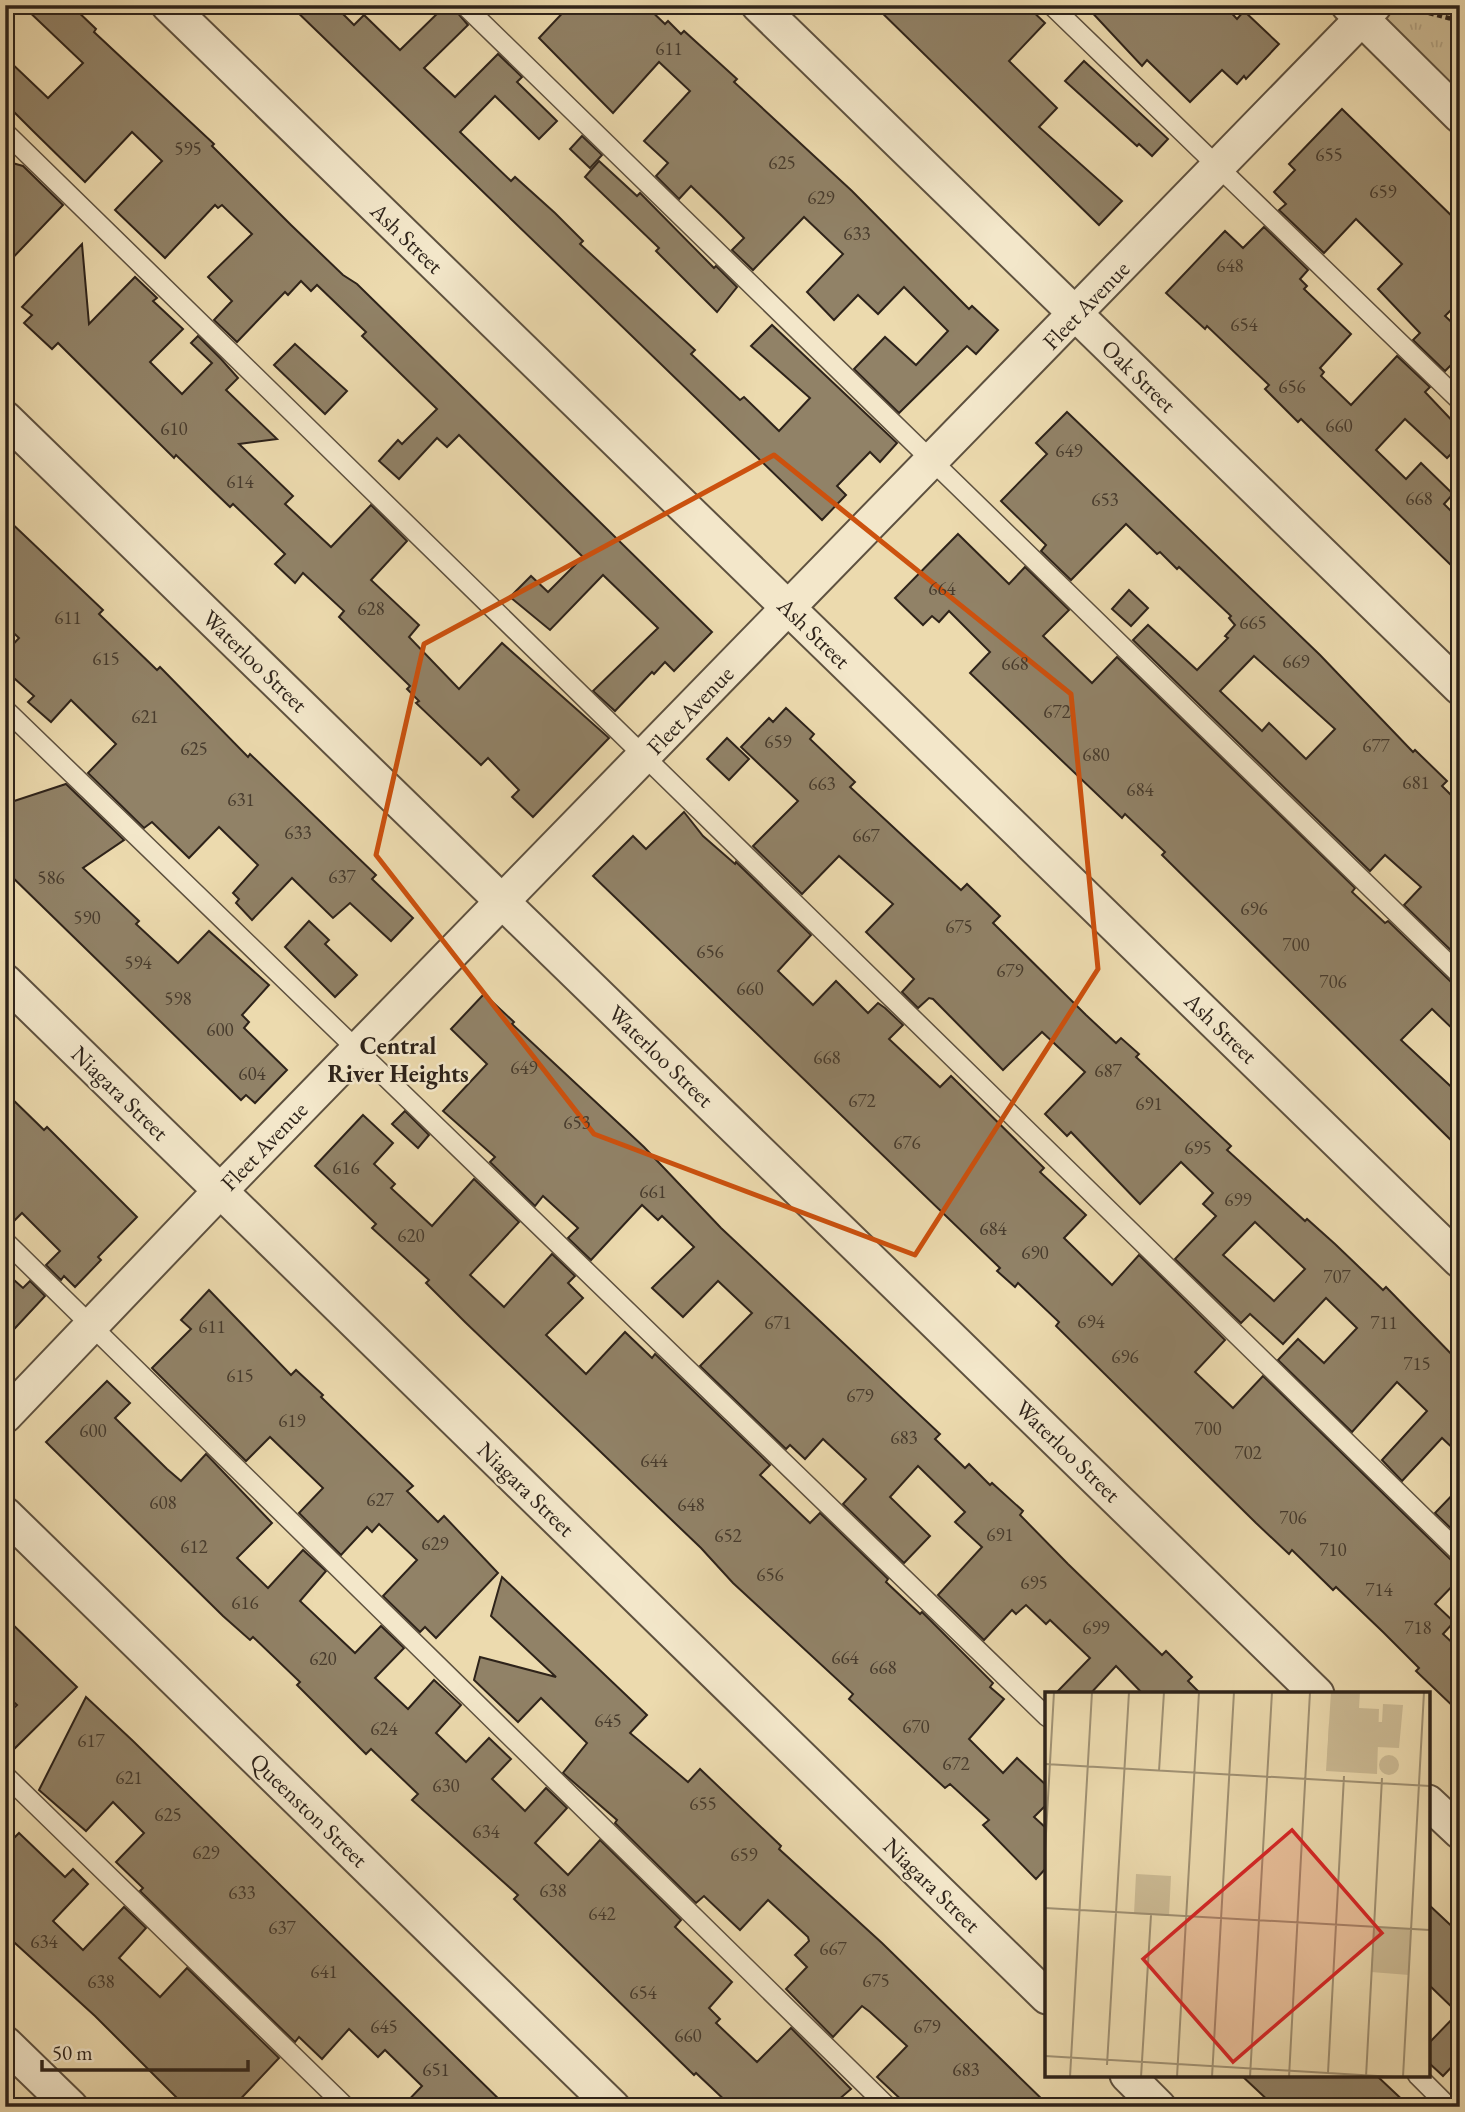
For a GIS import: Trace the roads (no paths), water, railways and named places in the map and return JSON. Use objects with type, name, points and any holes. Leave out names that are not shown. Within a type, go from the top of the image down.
[{"type":"street","name":"Ash Street","points":[[168,5],[1460,1261]]},
{"type":"street","name":"Oak Street","points":[[758,5],[1460,688]]},
{"type":"street","name":"Fleet Avenue","points":[[5,1416],[220,1191],[1076,315],[1218,167],[1361,10]]},
{"type":"street","points":[[1361,10],[1460,116]]},
{"type":"street","name":"Waterloo Street","points":[[5,418],[1315,1692]]},
{"type":"street","name":"Niagara Street","points":[[5,981],[1045,1995]]},
{"type":"street","name":"Queenston Street","points":[[5,1514],[613,2107]]},
{"type":"street","points":[[1430,1804],[1460,1832]]},
{"type":"street","points":[[5,2043],[71,2107]]},
{"type":"street","points":[[1129,2077],[1159,2107]]},
{"type":"lane","points":[[464,5],[1460,975]]},
{"type":"lane","points":[[1051,5],[1460,401]]},
{"type":"lane","points":[[5,132],[1460,1553]]},
{"type":"lane","points":[[5,709],[1045,1715]]},
{"type":"lane","points":[[5,1241],[888,2107]]},
{"type":"lane","points":[[5,1775],[346,2107]]},
{"type":"lane","points":[[1419,2077],[1449,2107]]},
{"type":"district","name":"Central River Heights","points":[[398,1059]]}]
